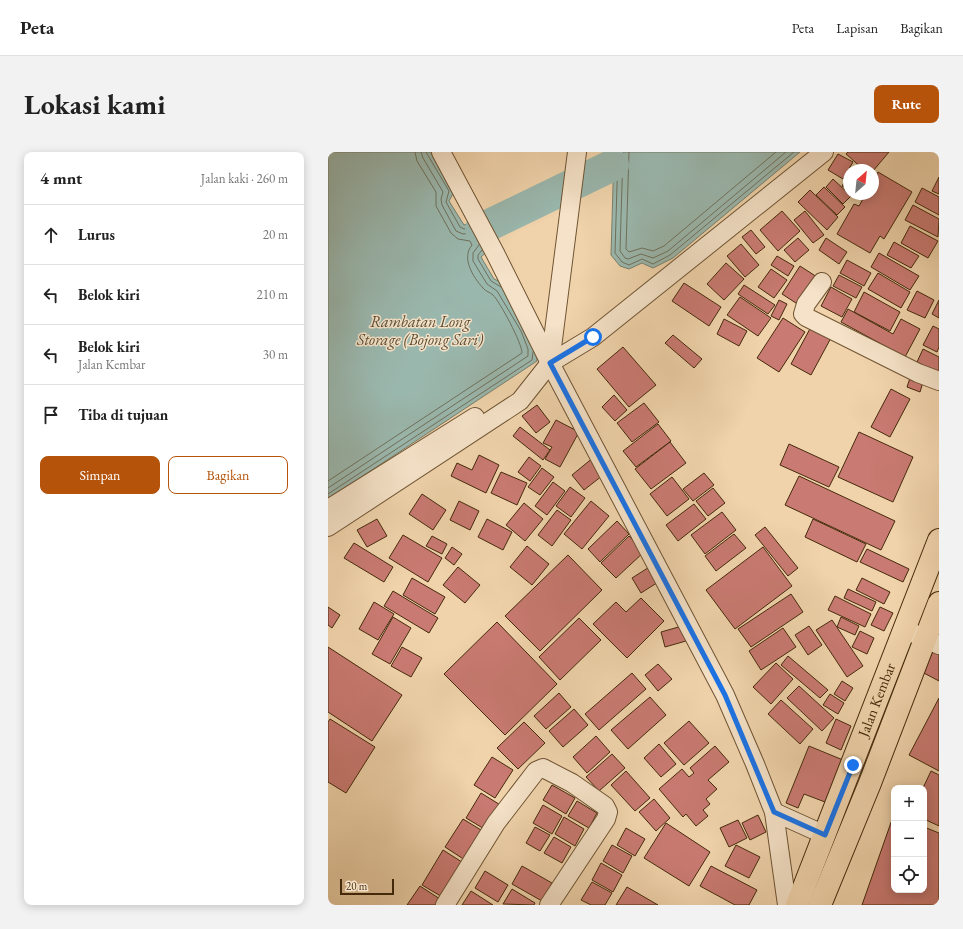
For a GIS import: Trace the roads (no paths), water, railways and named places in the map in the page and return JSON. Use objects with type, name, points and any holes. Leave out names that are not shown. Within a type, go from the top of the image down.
[{"type":"main road","name":"Jalan Kembar","points":[[797,905],[939,540]]},
{"type":"main road","name":"Jalan Kembar","points":[[820,905],[932,642],[939,602]]},
{"type":"street","points":[[441,152],[495,253],[550,363],[725,695],[774,812],[787,905]]},
{"type":"street","points":[[550,363],[577,152]]},
{"type":"street","points":[[328,527],[520,402],[550,363],[593,337],[824,152]]},
{"type":"street","points":[[822,282],[806,304],[803,314],[806,317],[911,370],[939,381]]},
{"type":"street","points":[[328,509],[513,392],[531,386]]},
{"type":"street","points":[[904,629],[932,642]]},
{"type":"street","points":[[445,905],[496,823],[536,771],[543,768],[572,783],[605,806],[608,812],[606,819],[549,905]]},
{"type":"street","points":[[774,812],[825,835]]},
{"type":"water","name":"Rambatan Long Storage (Bojong Sari)","points":[[328,152],[430,152],[454,192],[449,201],[464,225],[476,221],[491,248],[481,257],[494,279],[503,283],[537,347],[537,361],[328,499]]},
{"type":"water","points":[[614,152],[800,152],[673,258],[653,268],[642,263],[629,269],[620,266],[611,255]]},
{"type":"waterway","points":[[481,229],[613,165]]}]
